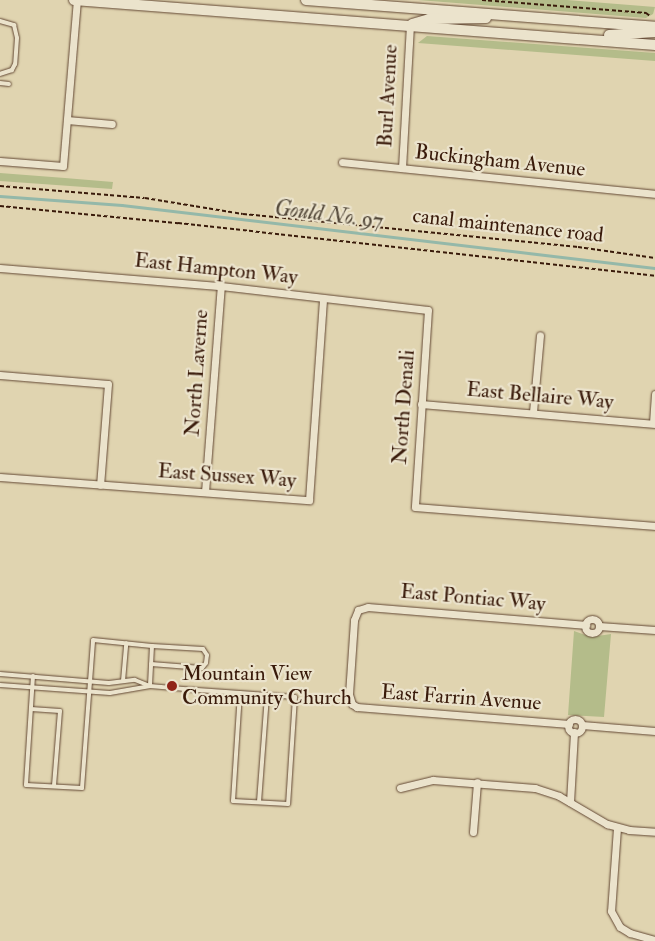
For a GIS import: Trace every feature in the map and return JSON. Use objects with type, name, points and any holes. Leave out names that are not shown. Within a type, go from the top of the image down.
[{"type":"main road","points":[[75,0],[655,45]]},
{"type":"main road","points":[[306,0],[655,27]]},
{"type":"main road","points":[[410,25],[420,20],[429,19],[472,20],[501,15]]},
{"type":"main road","points":[[581,39],[655,32]]},
{"type":"street","points":[[0,162],[63,166],[75,0]]},
{"type":"street","name":"Burl Avenue","points":[[402,168],[410,25]]},
{"type":"street","points":[[67,120],[112,124]]},
{"type":"street","name":"Buckingham Avenue","points":[[342,162],[655,194]]},
{"type":"street","name":"East Hampton Way","points":[[0,268],[221,286],[428,310]]},
{"type":"street","name":"North Laverne","points":[[206,492],[221,286]]},
{"type":"street","name":"East Sussex Way","points":[[0,477],[309,500],[323,298]]},
{"type":"street","name":"North Denali","points":[[428,310],[415,507],[655,526]]},
{"type":"street","points":[[533,412],[540,335]]},
{"type":"street","points":[[0,375],[108,384],[100,485]]},
{"type":"street","points":[[654,424],[655,394]]},
{"type":"street","name":"East Bellaire Way","points":[[421,404],[533,412],[654,424]]},
{"type":"street","name":"East Pontiac Way","points":[[352,704],[349,694],[354,620],[358,610],[368,607],[586,625],[586,629],[592,632],[597,630],[599,626],[655,630]]},
{"type":"street","name":"East Farrin Avenue","points":[[352,704],[362,709],[569,724]]},
{"type":"street","points":[[574,732],[569,729],[569,724],[576,719],[582,725],[655,731]]},
{"type":"street","points":[[574,732],[580,730],[582,725]]},
{"type":"street","points":[[570,802],[574,732]]},
{"type":"street","points":[[400,788],[433,780],[535,788],[570,802],[596,819],[617,828],[655,832]]},
{"type":"street","points":[[474,832],[477,782]]},
{"type":"street","points":[[617,828],[611,911],[620,927],[630,933],[655,940]]},
{"type":"lane","points":[[0,21],[14,25],[17,38],[15,64],[12,70],[0,74]]},
{"type":"lane","points":[[0,83],[9,84]]},
{"type":"lane","points":[[33,676],[26,785],[82,788],[93,640],[203,649],[207,655],[206,663],[202,668],[151,664]]},
{"type":"lane","points":[[123,681],[126,643]]},
{"type":"lane","points":[[150,686],[152,646]]},
{"type":"lane","points":[[0,674],[89,681],[135,680],[150,686]]},
{"type":"lane","points":[[0,685],[110,693],[150,686],[267,695],[295,698],[288,804],[232,801],[240,693]]},
{"type":"lane","points":[[259,802],[267,695]]},
{"type":"lane","points":[[31,709],[60,711],[54,786]]},
{"type":"path","points":[[482,0],[646,13],[655,17]]},
{"type":"path","name":"canal maintenance road","points":[[0,186],[145,198],[244,214],[578,247],[655,258]]},
{"type":"path","name":"canal maintenance road","points":[[0,206],[178,223],[655,276]]},
{"type":"green space","points":[[418,0],[567,0],[655,7],[653,14],[646,18]]},
{"type":"green space","points":[[427,36],[655,53],[655,61],[418,43]]},
{"type":"green space","points":[[0,173],[113,182],[112,189],[0,181]]},
{"type":"green space","points":[[574,631],[591,637],[611,634],[604,717],[568,715]]},
{"type":"waterway","name":"Gould No. 97","points":[[0,196],[122,205],[655,268]]},
{"type":"place","name":"Mountain View Community Church","points":[[172,686]]}]
